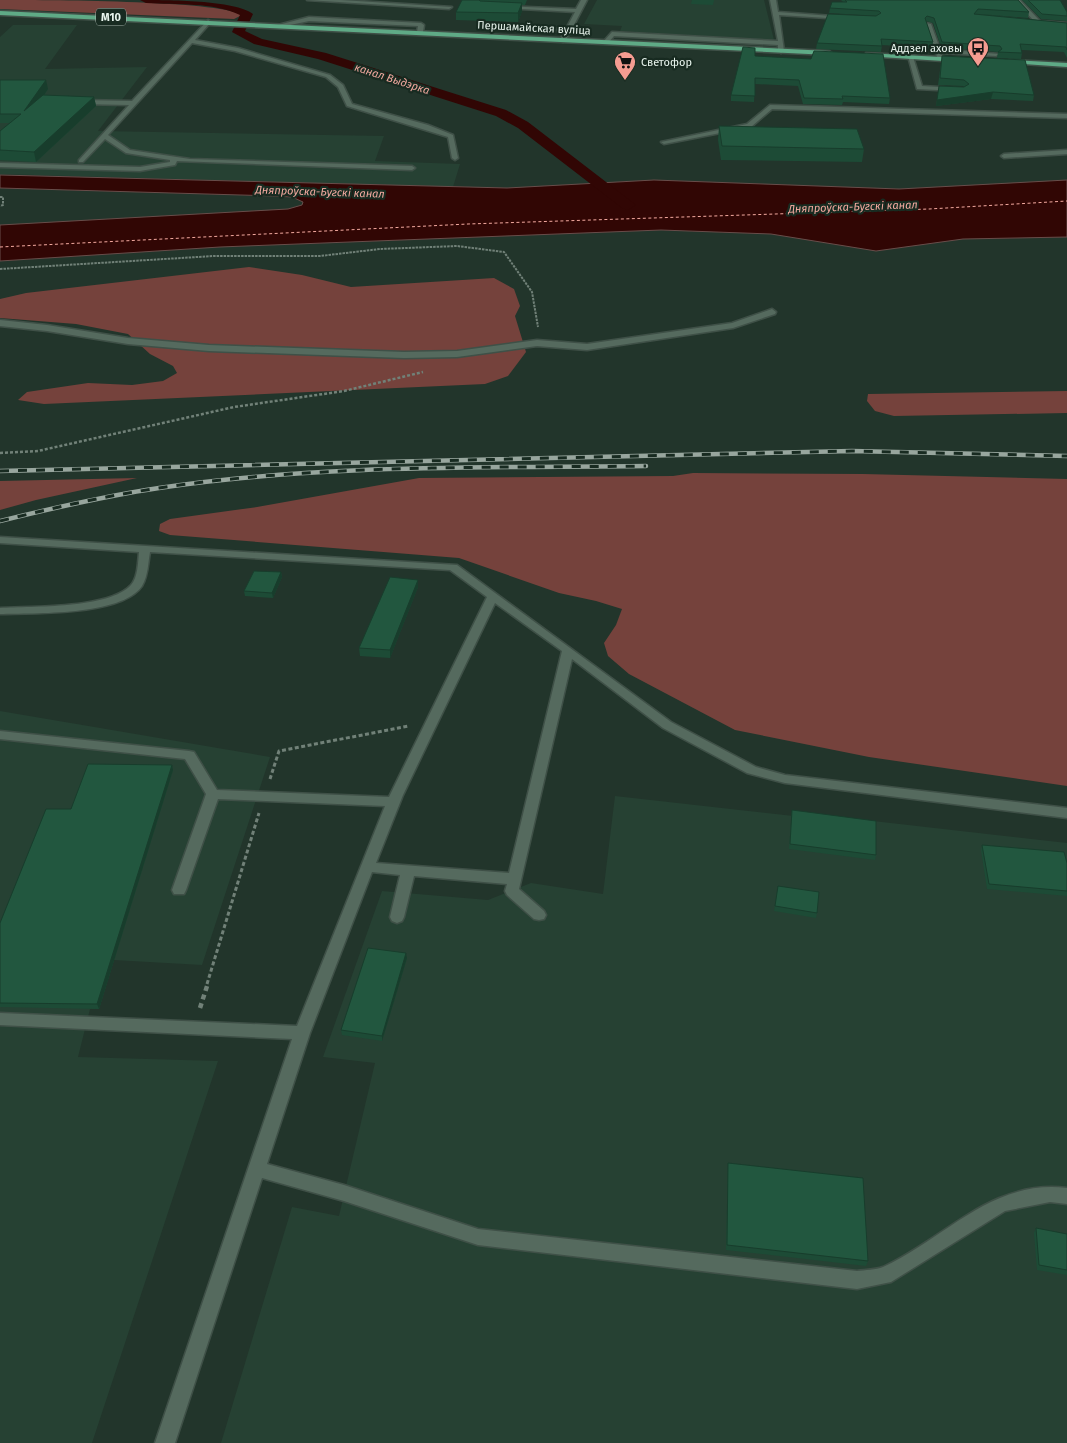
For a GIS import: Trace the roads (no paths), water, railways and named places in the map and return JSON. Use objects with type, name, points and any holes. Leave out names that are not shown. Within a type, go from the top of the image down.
[{"type":"main road","name":"Першамайская вуліца","points":[[0,13],[222,22],[838,54]]},
{"type":"main road","points":[[858,55],[966,60]]},
{"type":"main road","points":[[1004,62],[1067,65]]},
{"type":"street","points":[[310,0],[449,7]]},
{"type":"street","points":[[563,40],[584,0]]},
{"type":"street","points":[[773,0],[781,51]]},
{"type":"street","points":[[1017,0],[1038,22]]},
{"type":"street","points":[[320,1],[322,10]]},
{"type":"street","points":[[502,8],[578,11]]},
{"type":"street","points":[[776,13],[845,17]]},
{"type":"street","points":[[309,20],[316,15]]},
{"type":"street","points":[[281,25],[309,20],[421,25],[420,32]]},
{"type":"street","points":[[81,161],[208,22]]},
{"type":"street","points":[[1029,22],[1067,25]]},
{"type":"street","points":[[928,24],[940,59]]},
{"type":"street","points":[[524,29],[568,31]]},
{"type":"street","points":[[606,42],[612,34],[781,43]]},
{"type":"street","points":[[190,41],[236,49],[328,76],[342,86],[349,105],[368,113],[435,128],[451,136],[455,158]]},
{"type":"street","points":[[937,51],[996,54]]},
{"type":"street","points":[[910,58],[919,88],[963,90]]},
{"type":"street","points":[[70,102],[134,103]]},
{"type":"street","points":[[664,142],[750,126],[770,107],[1067,116]]},
{"type":"street","points":[[105,136],[128,152],[174,159],[412,168]]},
{"type":"street","points":[[1004,156],[1067,152]]},
{"type":"street","points":[[0,165],[140,169],[173,164],[174,159]]},
{"type":"street","points":[[0,323],[47,328],[137,342],[208,348],[404,355],[456,354],[537,343],[587,347],[733,325],[772,312]]},
{"type":"street","points":[[0,540],[453,567],[492,597],[568,650],[667,725],[752,770],[784,779],[1067,813]]},
{"type":"street","points":[[0,611],[82,606],[120,599],[136,587],[142,574],[145,549]]},
{"type":"street","points":[[165,1443],[302,1033],[393,802],[492,597]]},
{"type":"street","points":[[540,915],[512,890],[568,650]]},
{"type":"street","points":[[0,735],[189,755],[214,794]]},
{"type":"street","points":[[214,794],[393,802]]},
{"type":"street","points":[[179,890],[214,794]]},
{"type":"street","points":[[368,867],[514,879]]},
{"type":"street","points":[[397,917],[408,871]]},
{"type":"street","points":[[0,1019],[302,1033]]},
{"type":"street","points":[[257,1169],[344,1193],[478,1237],[857,1280],[885,1276],[1001,1204],[1050,1194],[1067,1196]]},
{"type":"water","name":"Дняпроўска-Бугскі канал","points":[[0,175],[507,188],[654,180],[899,189],[1067,180],[1067,237],[963,239],[876,251],[771,234],[661,230],[220,247],[0,261],[0,225],[288,209],[302,205],[303,202],[292,197],[275,196],[0,188]]},
{"type":"waterway","name":"канал Выдэрка","points":[[146,0],[213,4],[238,10],[247,14],[238,32],[258,42],[322,56],[435,90],[501,113],[523,125],[628,205]]},
{"type":"railway","points":[[0,471],[852,451],[1067,456]]},
{"type":"railway","points":[[0,521],[139,491],[220,480],[341,471],[646,466]]},
{"type":"place","name":"Аддзел аховы","points":[[978,67]]},
{"type":"place","name":"Светофор","points":[[625,81]]}]
